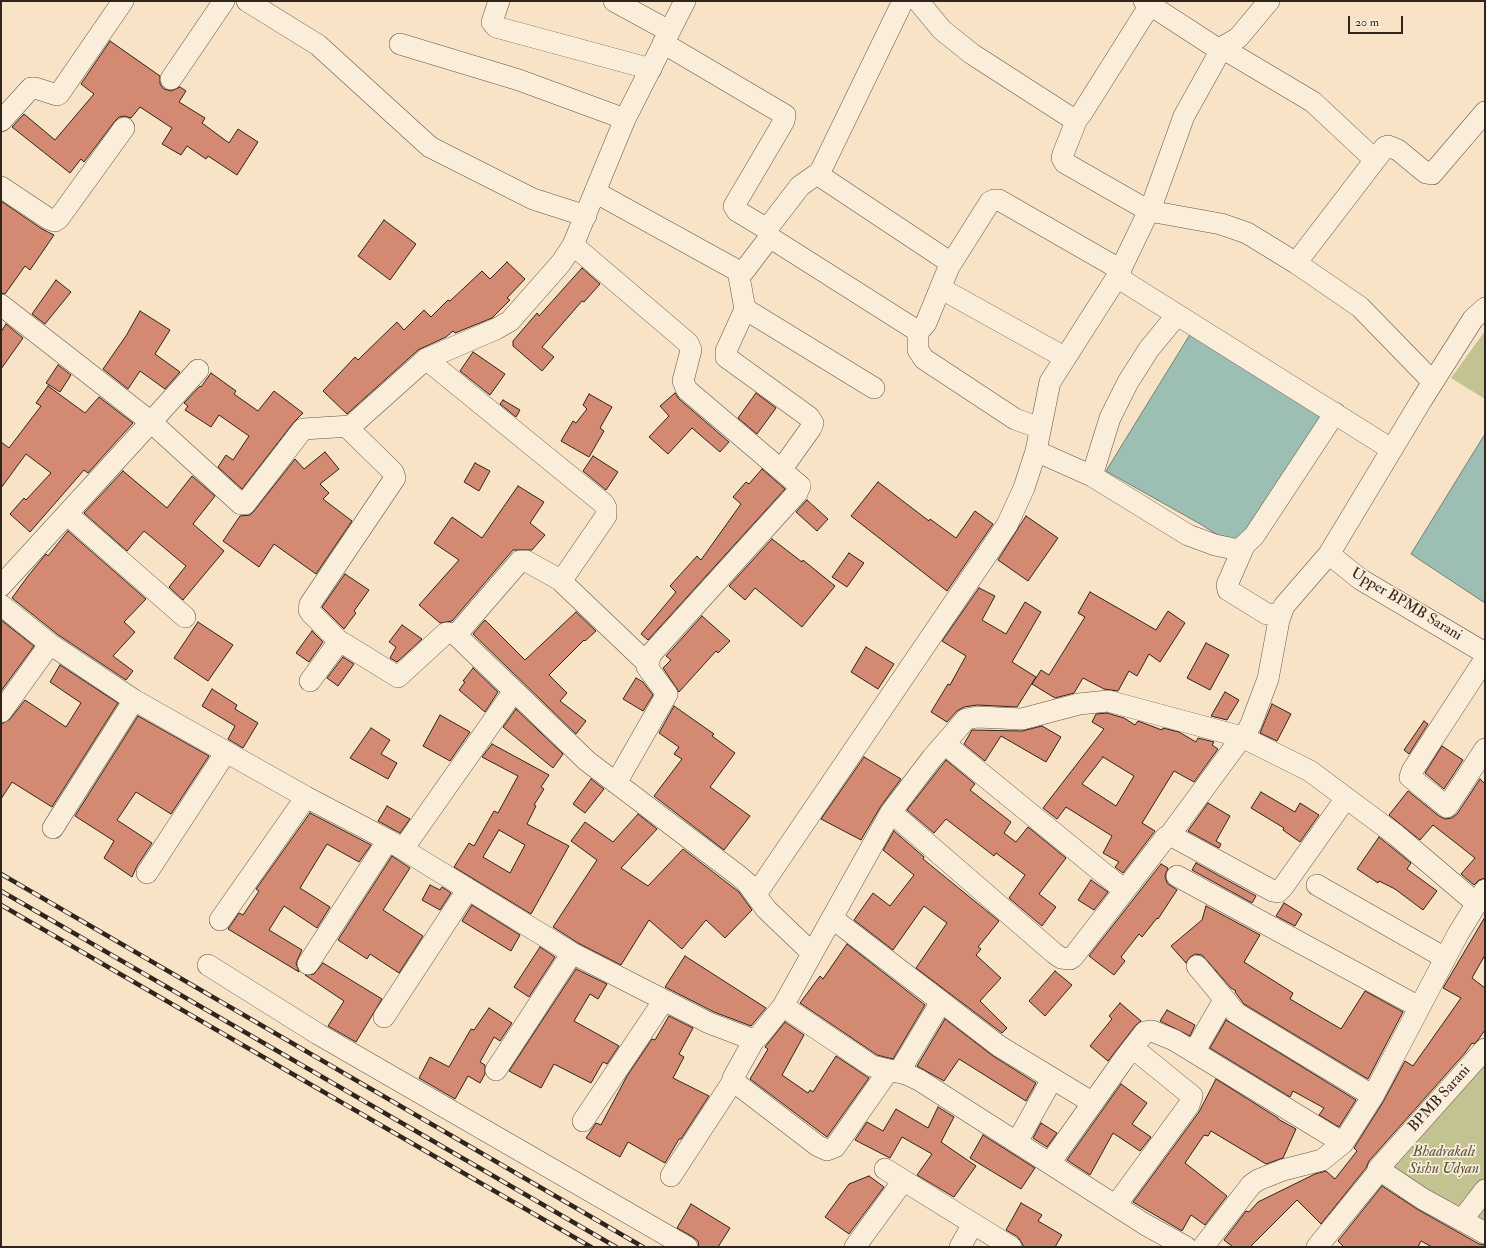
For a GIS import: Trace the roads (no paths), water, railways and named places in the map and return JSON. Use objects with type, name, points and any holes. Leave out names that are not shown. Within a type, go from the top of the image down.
[{"type":"street","points":[[1,121],[31,88],[57,95],[60,94],[123,1]]},
{"type":"street","points":[[171,79],[224,1]]},
{"type":"street","points":[[247,1],[274,8],[318,45],[430,147],[534,199],[586,216]]},
{"type":"street","points":[[499,1],[492,22],[496,27],[651,68]]},
{"type":"street","points":[[614,1],[785,115],[784,121],[736,201],[735,209],[767,229],[796,189],[817,174],[903,1]]},
{"type":"street","points":[[1,305],[151,422],[243,504],[249,501],[303,429],[351,426],[426,359],[496,329],[510,321],[561,262],[573,245],[625,119],[685,1]]},
{"type":"street","points":[[918,1],[942,30],[972,54],[1070,118],[1077,119]]},
{"type":"street","points":[[756,894],[1007,525],[1024,488],[1036,451],[1050,382],[1064,357],[1119,273],[1149,210],[1184,116],[1220,49],[1238,38],[1269,1]]},
{"type":"street","points":[[1375,160],[1313,102],[1220,49],[1147,3],[1077,119],[1063,154],[1063,161],[1149,210],[1222,224],[1241,230],[1296,263],[1360,307],[1433,382]]},
{"type":"street","points":[[400,44],[519,80],[625,119]]},
{"type":"street","points":[[1296,263],[1382,150],[1388,146],[1398,150],[1426,173],[1432,174],[1485,112]]},
{"type":"street","points":[[1,188],[49,219],[55,221],[59,218],[124,128]]},
{"type":"street","points":[[817,174],[951,263]]},
{"type":"street","points":[[595,192],[738,271],[744,271],[766,242],[774,240],[918,330]]},
{"type":"street","points":[[918,330],[926,323],[951,263],[990,202],[999,200],[1119,273],[1177,315],[1391,449]]},
{"type":"street","points":[[573,245],[688,343],[691,350],[683,381],[687,390],[800,486],[797,493],[651,654],[647,663],[648,670],[667,694],[616,783]]},
{"type":"street","points":[[738,271],[745,309],[726,351],[726,357],[810,417],[813,423],[781,470]]},
{"type":"street","points":[[940,288],[1064,357]]},
{"type":"street","points":[[891,812],[1061,958],[1070,959],[1073,957],[1163,839],[1169,836],[1251,724],[1268,679],[1280,614],[1284,606],[1329,554],[1391,449],[1433,382],[1473,319],[1485,308]]},
{"type":"street","points":[[745,309],[874,388]]},
{"type":"street","points":[[1092,476],[1110,418],[1128,382],[1149,349],[1177,315]]},
{"type":"street","points":[[918,330],[919,353],[924,359],[1015,419],[1040,428]]},
{"type":"street","points":[[426,359],[606,508],[606,516],[562,581]]},
{"type":"street","points":[[1,586],[68,515],[198,370]]},
{"type":"street","points":[[1036,451],[1092,476],[1188,535],[1215,545],[1239,550],[1254,536],[1335,413]]},
{"type":"street","points":[[347,427],[393,472],[395,478],[310,604],[309,610],[311,613],[340,642],[398,677],[446,634],[450,633],[456,635],[579,754],[739,876],[756,894],[766,909],[812,953]]},
{"type":"street","points":[[68,515],[185,617]]},
{"type":"street","points":[[1244,546],[1227,585],[1228,590],[1266,614],[1280,614]]},
{"type":"street","name":"Upper BPMB Sarani","points":[[1329,554],[1360,579],[1485,653]]},
{"type":"street","points":[[456,635],[520,561],[526,561],[562,581],[565,586],[647,663]]},
{"type":"street","points":[[1,605],[50,644],[134,700],[306,797],[396,845],[572,953],[709,1023],[754,1040]]},
{"type":"street","points":[[310,680],[335,645],[340,642]]},
{"type":"street","points":[[1,712],[50,644]]},
{"type":"street","points":[[1485,659],[1412,771],[1410,777],[1448,807],[1485,749]]},
{"type":"street","points":[[308,964],[396,845],[514,691]]},
{"type":"street","points":[[53,828],[134,700]]},
{"type":"street","points":[[671,1176],[733,1081],[733,1078],[754,1040],[759,1036],[783,1006],[891,812],[966,720],[971,717],[1022,719],[1079,704],[1108,701],[1242,737],[1310,771],[1481,896],[1445,958],[1373,1096],[1343,1143],[1322,1160],[1283,1170],[1258,1180],[1251,1185],[1203,1247]]},
{"type":"street","points":[[945,744],[1124,890]]},
{"type":"street","points":[[147,873],[226,752]]},
{"type":"street","points":[[220,920],[306,797]]},
{"type":"street","points":[[1169,836],[1273,891],[1278,892],[1346,798]]},
{"type":"street","points":[[1177,876],[1419,1007]]},
{"type":"street","points":[[1317,885],[1445,958]]},
{"type":"street","points":[[384,1017],[468,889]]},
{"type":"street","points":[[832,918],[999,1046],[1092,1103]]},
{"type":"street","points":[[496,1070],[572,953]]},
{"type":"street","points":[[208,965],[318,1034],[687,1247]]},
{"type":"street","points":[[1197,966],[1236,1013],[1373,1096]]},
{"type":"street","points":[[583,1121],[664,1000]]},
{"type":"street","points":[[1194,1052],[1224,1000]]},
{"type":"street","points":[[733,1081],[818,1146],[826,1150],[832,1150],[894,1071],[941,1002]]},
{"type":"street","points":[[783,1006],[872,1066],[894,1071],[919,1080],[1146,1225],[1186,1247]]},
{"type":"street","points":[[1050,1163],[1092,1103],[1145,1032],[1152,1031],[1169,1037],[1343,1143]]},
{"type":"street","points":[[1116,1205],[1189,1105],[1192,1096],[1133,1048]]},
{"type":"street","name":"BPMB Sarani","points":[[1317,1247],[1379,1169],[1485,1049]]},
{"type":"street","points":[[1017,1142],[1052,1079]]},
{"type":"street","points":[[885,1169],[1011,1247]]},
{"type":"street","points":[[1379,1169],[1423,1199],[1485,1233]]},
{"type":"street","points":[[855,1247],[903,1180]]},
{"type":"street","points":[[1462,1220],[1485,1190]]},
{"type":"street","points":[[960,1247],[973,1224]]},
{"type":"water","points":[[1194,328],[1329,411],[1238,548],[1202,525],[1106,471]]},
{"type":"water","points":[[1485,434],[1485,603],[1411,554]]},
{"type":"railway","points":[[1,874],[643,1247]]},
{"type":"railway","points":[[1,891],[616,1247]]},
{"type":"railway","points":[[1,905],[591,1247]]},
{"type":"park label","name":"Bhadrakali Sishu Udyan","points":[[1444,1162]]}]
